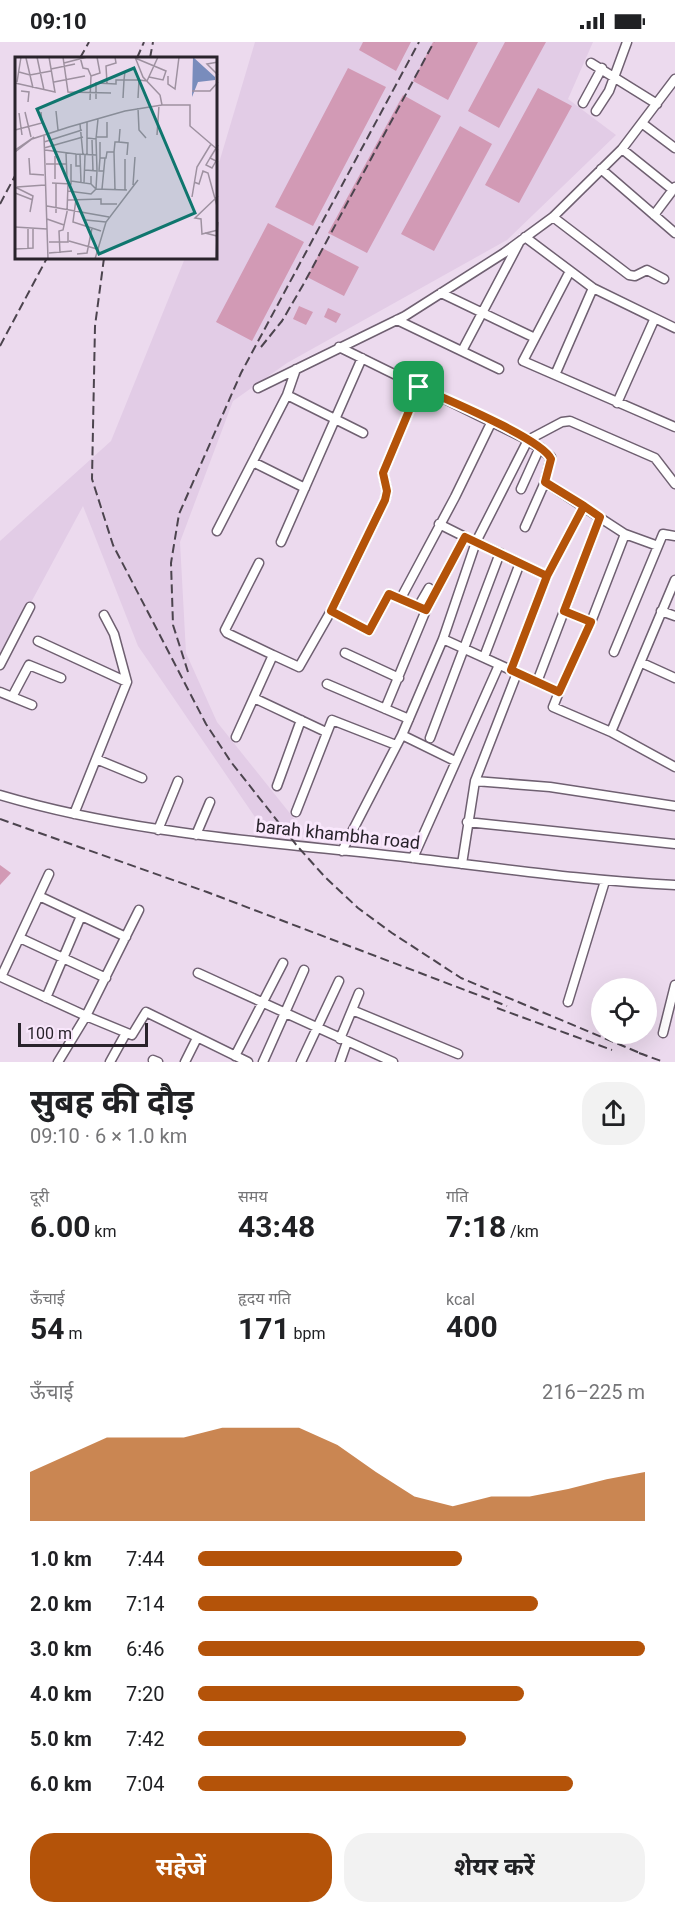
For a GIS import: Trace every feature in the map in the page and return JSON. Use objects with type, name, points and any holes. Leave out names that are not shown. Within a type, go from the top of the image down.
[{"type":"street","points":[[596,111],[615,76],[627,42]]},
{"type":"street","points":[[591,63],[657,104]]},
{"type":"street","points":[[583,103],[602,68]]},
{"type":"street","points":[[258,388],[397,320],[523,239],[553,217],[621,149],[643,124],[675,80]]},
{"type":"street","points":[[643,124],[675,148]]},
{"type":"street","points":[[621,149],[674,188],[654,215]]},
{"type":"street","points":[[602,169],[675,233]]},
{"type":"street","points":[[553,217],[629,275],[635,276],[647,270],[664,279]]},
{"type":"street","points":[[523,239],[593,288],[654,320],[675,328]]},
{"type":"street","points":[[462,351],[523,239]]},
{"type":"street","points":[[570,271],[524,361],[617,403],[675,426]]},
{"type":"street","points":[[555,375],[593,288]]},
{"type":"street","points":[[441,293],[535,338]]},
{"type":"street","points":[[397,320],[499,369]]},
{"type":"street","points":[[617,403],[654,320]]},
{"type":"street","points":[[339,347],[492,421],[540,447],[551,459],[545,482],[525,527]]},
{"type":"street","points":[[281,542],[362,358]]},
{"type":"street","points":[[217,531],[287,394],[296,369]]},
{"type":"street","points":[[259,563],[225,632],[299,667],[331,611],[385,500],[387,491],[383,473],[419,387]]},
{"type":"street","points":[[287,394],[363,433]]},
{"type":"street","points":[[401,598],[455,497],[492,421]]},
{"type":"street","points":[[342,851],[402,735],[443,639],[476,542],[528,440],[562,422],[570,421],[655,458],[675,484]]},
{"type":"street","points":[[521,489],[540,447]]},
{"type":"street","points":[[253,462],[305,488]]},
{"type":"street","points":[[545,482],[625,534],[658,546]]},
{"type":"street","points":[[462,864],[475,781],[547,576],[584,506]]},
{"type":"street","points":[[537,682],[600,517]]},
{"type":"street","points":[[439,524],[547,576]]},
{"type":"street","points":[[625,534],[591,622],[553,707],[611,732],[675,768]]},
{"type":"street","points":[[614,652],[663,534],[675,536]]},
{"type":"street","points":[[422,608],[465,537]]},
{"type":"street","points":[[430,738],[500,553]]},
{"type":"street","points":[[484,657],[520,563]]},
{"type":"street","points":[[611,732],[675,580]]},
{"type":"street","points":[[385,709],[399,678],[429,588]]},
{"type":"street","points":[[331,611],[369,631],[388,595],[401,598],[422,608]]},
{"type":"street","points":[[0,665],[30,607]]},
{"type":"street","points":[[564,611],[591,622]]},
{"type":"street","points":[[661,611],[675,616]]},
{"type":"street","points":[[74,814],[127,682],[114,634],[104,615]]},
{"type":"street","points":[[443,639],[559,692]]},
{"type":"street","points":[[38,641],[127,682]]},
{"type":"street","points":[[345,653],[399,678]]},
{"type":"street","points":[[236,737],[273,655]]},
{"type":"street","points":[[642,663],[675,678]]},
{"type":"street","points":[[413,858],[499,664]]},
{"type":"street","points":[[12,697],[28,665],[61,678]]},
{"type":"street","points":[[327,684],[409,719]]},
{"type":"street","points":[[0,692],[32,705]]},
{"type":"street","points":[[254,698],[326,732]]},
{"type":"street","points":[[296,812],[330,722],[335,719],[396,745]]},
{"type":"street","points":[[277,786],[301,720]]},
{"type":"street","points":[[402,735],[455,761]]},
{"type":"street","points":[[96,759],[141,778]]},
{"type":"street","points":[[158,830],[178,781]]},
{"type":"street","points":[[475,781],[550,787],[675,806]]},
{"type":"street","name":"barah khambha road","points":[[0,795],[74,814],[158,830],[605,880],[675,885]]},
{"type":"street","points":[[196,835],[210,802]]},
{"type":"street","points":[[467,822],[675,844]]},
{"type":"street","points":[[49,874],[1,977],[126,1033],[134,1034],[146,1012],[248,1062]]},
{"type":"street","points":[[568,1002],[605,880]]},
{"type":"street","points":[[39,896],[126,937]]},
{"type":"street","points":[[58,1062],[86,1016],[140,910]]},
{"type":"street","points":[[46,998],[81,916]]},
{"type":"street","points":[[20,938],[106,978]]},
{"type":"street","points":[[235,1056],[283,963]]},
{"type":"street","points":[[263,1062],[304,970]]},
{"type":"street","points":[[198,973],[344,1040],[377,1059],[393,1062]]},
{"type":"street","points":[[301,1062],[339,981]]},
{"type":"street","points":[[663,1033],[675,985]]},
{"type":"street","points":[[340,1062],[352,1010],[359,993]]},
{"type":"street","points":[[352,1010],[458,1054]]},
{"type":"street","points":[[110,1062],[126,1033]]},
{"type":"street","points":[[185,1062],[197,1038]]},
{"type":"shaded area","points":[[255,42],[593,42],[568,99],[616,135],[507,240],[287,363],[233,401],[180,542],[186,653],[217,722],[308,836],[259,823],[138,646],[83,506],[0,660],[0,541],[111,441],[184,260],[218,260],[218,166]]},
{"type":"building","points":[[363,42],[411,42],[396,71],[359,50]]},
{"type":"building","points":[[433,42],[478,42],[448,100],[413,81]]},
{"type":"building","points":[[505,42],[546,42],[499,128],[468,111]]},
{"type":"building","points":[[348,68],[386,87],[313,226],[275,207]]},
{"type":"building","points":[[538,88],[572,106],[519,203],[485,185]]},
{"type":"building","points":[[403,95],[441,116],[367,253],[328,233]]},
{"type":"building","points":[[460,126],[492,144],[434,251],[401,234]]},
{"type":"building","points":[[268,223],[304,242],[252,341],[216,322]]},
{"type":"building","points":[[322,248],[359,267],[344,296],[307,277]]},
{"type":"building","points":[[299,306],[313,312],[306,325],[293,319]]},
{"type":"building","points":[[328,308],[341,314],[336,323],[324,317]]},
{"type":"building","points":[[0,865],[11,873],[0,885]]},
{"type":"railway","points":[[81,57],[89,42]]},
{"type":"railway","points":[[137,57],[144,42]]},
{"type":"railway","points":[[150,57],[153,42]]},
{"type":"railway","points":[[188,672],[173,625],[171,563],[179,514],[241,373],[419,42]]},
{"type":"railway","points":[[261,347],[282,321],[303,285],[434,42]]},
{"type":"railway","points":[[0,204],[15,176]]},
{"type":"railway","points":[[0,346],[46,260]]},
{"type":"railway","points":[[104,260],[95,326],[92,479],[113,545],[206,724],[231,762],[298,847],[325,877],[358,908],[392,933],[461,978],[647,1056]]},
{"type":"railway","points":[[0,819],[207,892],[507,1006]]},
{"type":"railway","points":[[497,1008],[612,1050]]},
{"type":"railway","points":[[639,1053],[664,1062]]},
{"type":"route","points":[[419,387],[382,476],[387,489],[385,500],[331,611],[369,631],[389,594],[426,610],[465,537],[547,576],[584,506],[600,517],[564,611],[591,622],[559,692],[511,670],[547,576],[584,506],[545,482],[551,459],[550,455],[540,447],[492,421],[419,387]]}]
